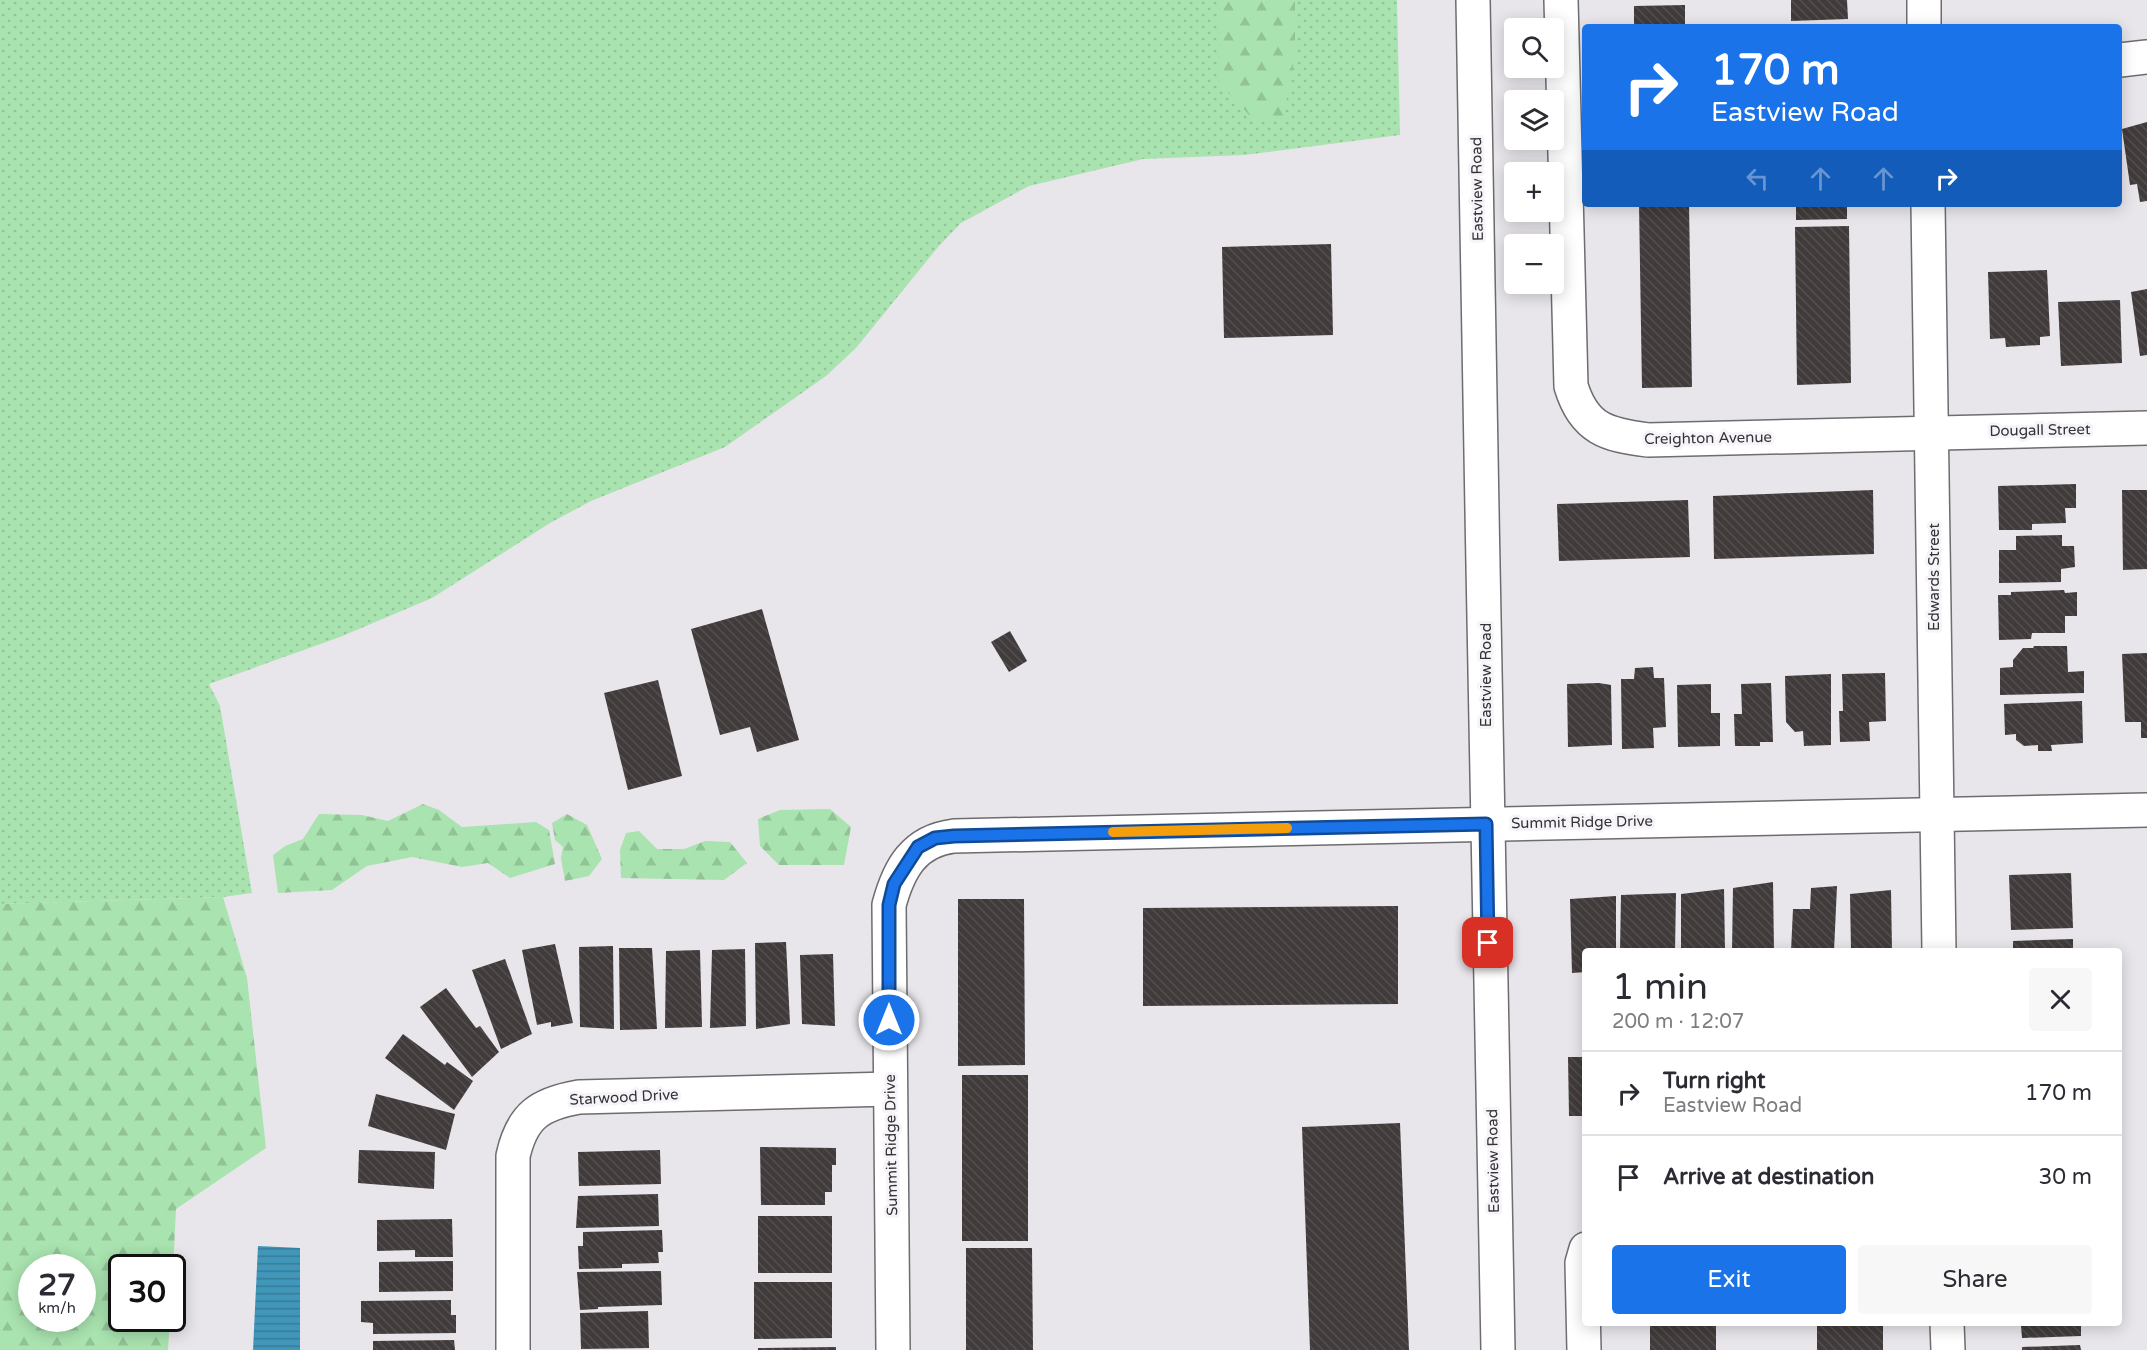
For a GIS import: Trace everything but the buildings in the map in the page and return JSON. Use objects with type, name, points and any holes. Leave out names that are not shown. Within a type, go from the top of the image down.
[{"type":"street","name":"Eastview Road","points":[[1473,0],[1486,621],[1486,824],[1498,1350]]},
{"type":"street","name":"Creighton Avenue","points":[[1561,0],[1571,386],[1577,405],[1592,424],[1615,436],[1648,441],[1933,431]]},
{"type":"street","points":[[1924,0],[1924,24]]},
{"type":"street","points":[[2122,60],[2147,57]]},
{"type":"street","name":"Edwards Street","points":[[1928,207],[1939,948]]},
{"type":"street","name":"Dougall Street","points":[[1933,431],[2147,428]]},
{"type":"street","name":"Summit Ridge Drive","points":[[894,1350],[889,905],[894,884],[918,847],[935,838],[2147,810]]},
{"type":"street","name":"Starwood Drive","points":[[513,1350],[513,1156],[518,1134],[532,1115],[553,1101],[579,1097],[890,1089]]},
{"type":"street","points":[[1583,1326],[1584,1350]]},
{"type":"street","points":[[1947,1326],[1948,1350]]},
{"type":"green space","points":[[0,0],[1397,0],[1400,135],[1244,155],[1143,159],[1029,186],[961,223],[938,247],[856,348],[826,376],[725,447],[591,501],[550,523],[432,598],[340,637],[209,684],[220,706],[252,893],[223,897],[0,904]]},
{"type":"green space","points":[[1220,0],[1295,0],[1295,56],[1283,118],[1254,120],[1220,84]]},
{"type":"green space","points":[[423,804],[439,810],[462,827],[536,822],[549,830],[555,864],[510,878],[488,863],[462,867],[412,857],[367,866],[332,890],[278,893],[273,855],[285,846],[303,839],[319,814],[362,815],[388,821]]},
{"type":"green space","points":[[830,809],[851,827],[844,865],[779,865],[760,846],[758,819],[780,810]]},
{"type":"green space","points":[[567,814],[587,825],[602,859],[589,876],[565,881],[561,858],[563,847],[555,840],[552,823]]},
{"type":"green space","points":[[639,831],[657,849],[684,849],[705,841],[730,842],[747,863],[724,880],[621,878],[620,850],[626,833]]},
{"type":"green space","points":[[223,897],[247,978],[266,1148],[176,1209],[174,1254],[108,1254],[108,1332],[169,1332],[168,1350],[0,1350],[0,904]]},
{"type":"water","points":[[258,1246],[300,1248],[300,1350],[253,1350]]},
{"type":"slow traffic","points":[[1113,832],[1287,828]]},
{"type":"route","points":[[889,1020],[889,905],[894,884],[918,847],[935,838],[1486,824],[1488,943]]}]
